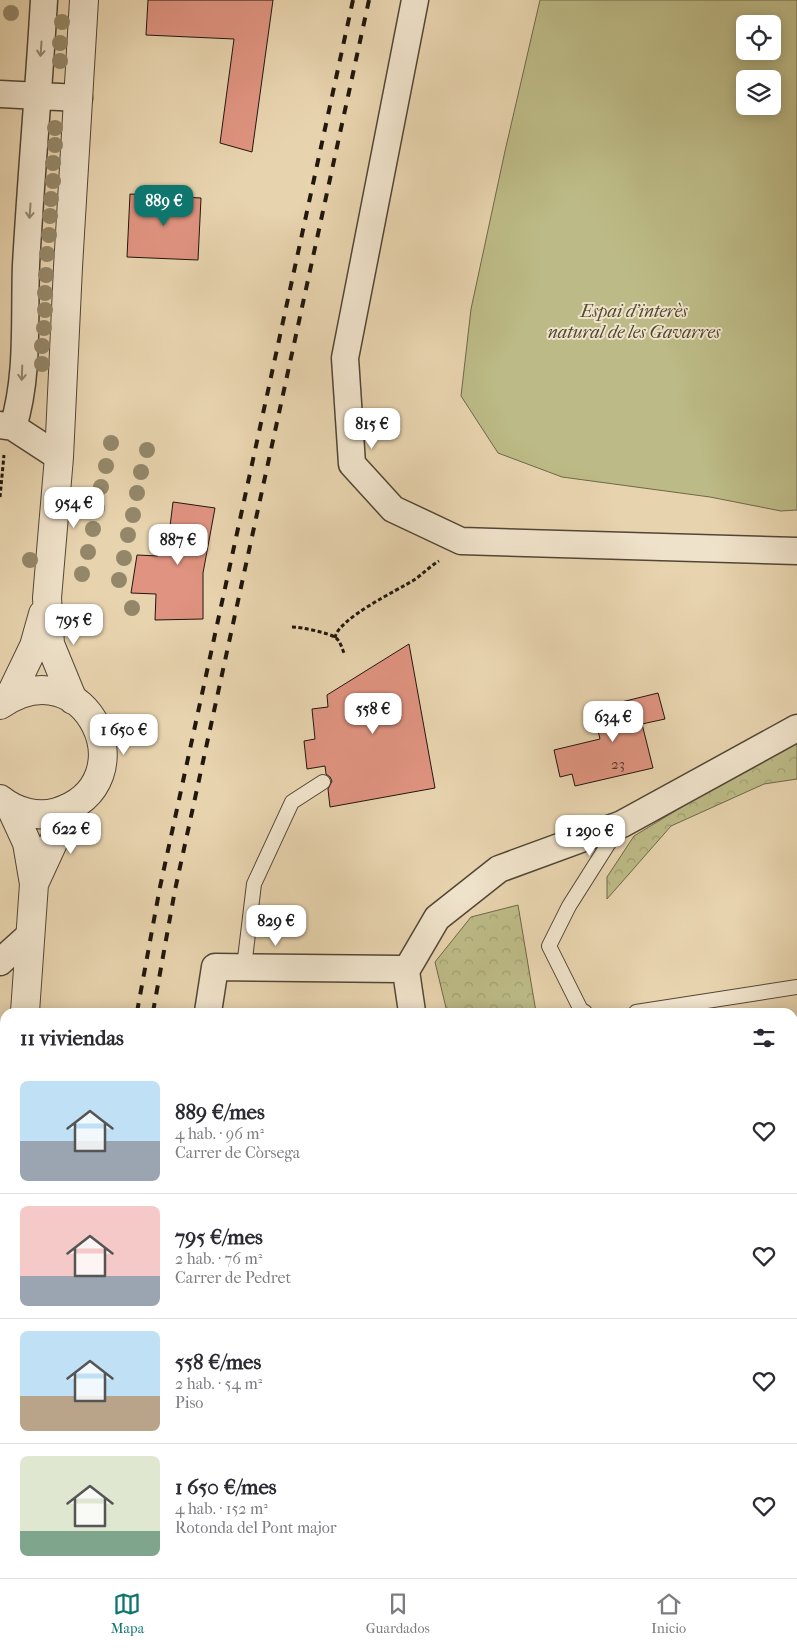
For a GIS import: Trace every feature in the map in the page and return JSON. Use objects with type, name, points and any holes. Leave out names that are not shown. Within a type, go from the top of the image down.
[{"type":"street","points":[[44,0],[26,265],[22,388],[19,409],[7,426],[59,457]]},
{"type":"street","points":[[74,700],[50,644],[47,598],[59,457],[84,0]]},
{"type":"street","points":[[415,0],[345,358],[352,464],[393,509],[461,541],[797,551]]},
{"type":"street","points":[[0,94],[78,98]]},
{"type":"street","points":[[4,702],[34,646],[47,598]]},
{"type":"street","points":[[4,702],[24,693],[41,691],[58,693],[74,700],[90,714],[96,724],[100,734],[103,756],[98,776],[93,786],[78,802],[69,808],[53,813],[36,814],[18,810],[5,803]]},
{"type":"street","points":[[411,1008],[406,971],[437,918],[499,869],[622,824],[797,728]]},
{"type":"street","points":[[5,803],[27,843],[34,884],[25,1008]]},
{"type":"street","points":[[34,884],[69,808]]},
{"type":"street","points":[[0,962],[30,935]]},
{"type":"street","points":[[209,1008],[215,967],[400,969],[406,971]]},
{"type":"lane","points":[[244,967],[254,884],[292,802],[323,782]]},
{"type":"lane","points":[[580,1008],[549,946],[568,906],[622,824]]},
{"type":"lane","points":[[662,1008],[797,987]]},
{"type":"path","points":[[0,497],[7,426]]},
{"type":"path","points":[[335,638],[338,630],[347,621],[374,602],[415,579],[423,571],[451,553],[461,541]]},
{"type":"path","points":[[292,626],[312,630],[335,638],[344,653]]},
{"type":"green space","name":"Espai d'interès natural de les Gavarres","points":[[540,0],[797,0],[797,510],[781,511],[710,497],[562,477],[498,453],[461,396],[471,309]]},
{"type":"green space","points":[[797,737],[797,779],[764,784],[671,826],[607,899],[607,877],[634,836]]},
{"type":"green space","points":[[518,905],[535,1008],[446,1008],[435,962],[471,917]]},
{"type":"building","points":[[148,0],[273,0],[252,152],[220,143],[234,39],[146,35]]},
{"type":"building","points":[[130,194],[201,198],[198,260],[127,257]]},
{"type":"building","points":[[173,502],[215,508],[203,573],[203,619],[155,620],[156,594],[131,593],[137,555],[158,556],[158,551],[167,551]]},
{"type":"building","points":[[409,644],[435,788],[330,807],[328,789],[332,781],[326,774],[325,766],[307,769],[304,741],[315,739],[312,709],[328,707],[327,695]]},
{"type":"building","points":[[658,693],[665,719],[642,724],[653,768],[575,786],[572,774],[560,777],[554,750],[600,739],[593,709]]},
{"type":"railway","points":[[138,1008],[160,887],[353,0]]},
{"type":"railway","points":[[154,1008],[175,890],[369,0]]}]
